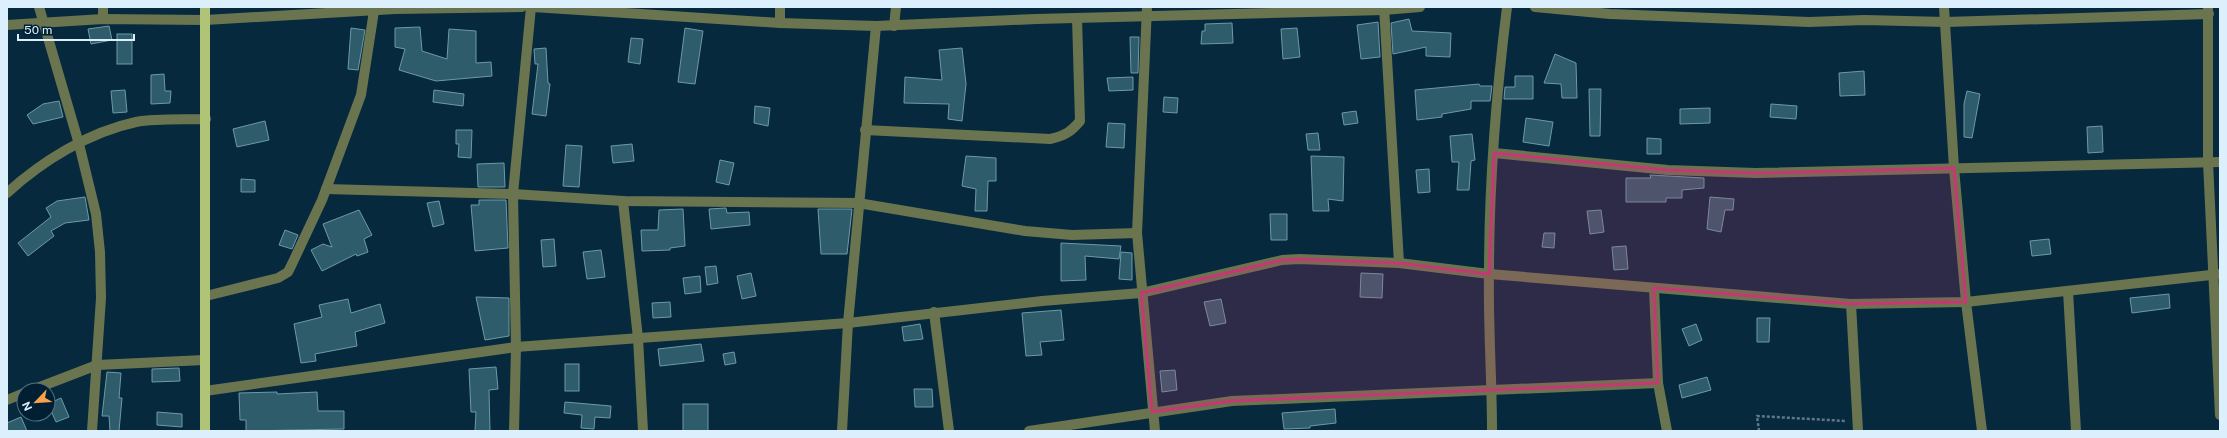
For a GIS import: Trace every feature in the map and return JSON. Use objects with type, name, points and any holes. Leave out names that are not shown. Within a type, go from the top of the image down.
[{"type":"main road","points":[[205,7],[205,431]]},
{"type":"street","points":[[39,7],[79,144],[96,214],[100,252],[101,298],[92,431]]},
{"type":"street","points":[[103,7],[103,19]]},
{"type":"street","points":[[7,25],[103,19],[204,20],[374,11],[395,8],[522,7]]},
{"type":"street","points":[[514,431],[516,347],[513,194],[532,7],[780,23],[894,26],[1077,18],[1147,18],[1420,7]]},
{"type":"street","points":[[780,7],[780,23]]},
{"type":"street","points":[[894,26],[896,7]]},
{"type":"street","points":[[1147,7],[1137,233],[1141,293],[1155,431]]},
{"type":"street","points":[[1492,431],[1489,274],[1499,71],[1507,7]]},
{"type":"street","points":[[1535,7],[1610,14],[1809,22],[1864,20],[1946,22],[2208,10],[2208,162],[2216,275],[2220,415]]},
{"type":"street","points":[[1944,7],[1954,168],[1966,302],[1982,431]]},
{"type":"street","points":[[1384,9],[1399,263]]},
{"type":"street","points":[[206,296],[278,278],[288,272],[326,189],[361,95],[374,11]]},
{"type":"street","points":[[865,130],[1050,139],[1072,131],[1080,121],[1081,107],[1077,18]]},
{"type":"street","points":[[842,431],[848,323],[858,203],[876,26]]},
{"type":"street","points":[[7,193],[25,176],[79,144],[109,130],[137,122],[206,119]]},
{"type":"street","points":[[1494,153],[1668,170],[1756,173],[2220,162]]},
{"type":"street","points":[[326,189],[513,194],[623,200],[858,203],[1025,232],[1072,234],[1137,233]]},
{"type":"street","points":[[623,200],[638,338],[643,431]]},
{"type":"street","points":[[205,391],[516,347],[848,323],[934,312],[1141,293],[1282,260],[1299,259],[1399,263],[1489,274],[1851,304],[1966,302],[2216,275]]},
{"type":"street","points":[[1654,288],[1658,383],[1666,431]]},
{"type":"street","points":[[2068,291],[2076,431]]},
{"type":"street","points":[[1851,304],[1857,426]]},
{"type":"street","points":[[934,312],[949,431]]},
{"type":"street","points":[[53,382],[97,365],[204,360]]},
{"type":"street","points":[[1029,431],[1232,401],[1658,383]]},
{"type":"path","points":[[1759,431],[1757,416],[1857,426]]},
{"type":"highlighted area","points":[[1494,153],[1668,170],[1756,173],[1954,168],[1966,302],[1851,304],[1654,288],[1658,383],[1232,401],[1152,412],[1141,293],[1282,260],[1299,259],[1399,263],[1489,274]]},
{"type":"building","points":[[1409,19],[1412,31],[1451,33],[1450,57],[1426,56],[1426,47],[1393,54],[1391,23]]},
{"type":"building","points":[[1378,22],[1380,57],[1361,59],[1357,25]]},
{"type":"building","points":[[1232,23],[1233,43],[1201,44],[1202,31],[1205,31],[1205,24]]},
{"type":"building","points":[[109,26],[112,40],[91,44],[88,29]]},
{"type":"building","points":[[420,27],[422,51],[447,59],[449,29],[476,31],[476,63],[491,62],[492,76],[436,81],[399,70],[405,49],[395,47],[395,28]]},
{"type":"building","points":[[351,28],[365,30],[358,70],[348,69]]},
{"type":"building","points":[[685,28],[703,31],[695,84],[678,82]]},
{"type":"building","points":[[1297,28],[1300,57],[1283,59],[1281,29]]},
{"type":"building","points":[[117,34],[132,34],[132,64],[117,64]]},
{"type":"building","points":[[1130,37],[1139,37],[1138,73],[1131,73]]},
{"type":"building","points":[[631,38],[643,39],[640,64],[628,62]]},
{"type":"building","points":[[546,48],[548,83],[550,84],[546,116],[532,114],[538,64],[535,64],[534,49]]},
{"type":"building","points":[[962,48],[966,84],[962,121],[948,119],[949,104],[904,103],[905,77],[942,80],[939,50]]},
{"type":"building","points":[[1555,54],[1576,63],[1577,98],[1562,98],[1561,84],[1544,83]]},
{"type":"building","points":[[1864,71],[1865,95],[1840,96],[1839,73]]},
{"type":"building","points":[[164,74],[165,91],[171,91],[170,103],[151,104],[151,75]]},
{"type":"building","points":[[1515,76],[1533,76],[1533,99],[1504,99],[1505,87],[1515,87]]},
{"type":"building","points":[[1133,77],[1133,90],[1109,91],[1107,78]]},
{"type":"building","points":[[1479,84],[1480,86],[1492,86],[1490,101],[1471,101],[1471,109],[1442,114],[1442,117],[1417,120],[1415,90]]},
{"type":"building","points":[[1589,89],[1601,89],[1600,136],[1590,136]]},
{"type":"building","points":[[125,90],[127,112],[113,113],[111,91]]},
{"type":"building","points":[[434,90],[464,94],[463,106],[433,102]]},
{"type":"building","points":[[1967,91],[1980,94],[1972,138],[1964,137],[1964,104]]},
{"type":"building","points":[[1164,97],[1178,98],[1177,113],[1163,112]]},
{"type":"building","points":[[59,101],[63,117],[33,124],[27,115],[43,104]]},
{"type":"building","points":[[1771,104],[1797,106],[1796,119],[1770,117]]},
{"type":"building","points":[[755,106],[770,108],[768,126],[754,123]]},
{"type":"building","points":[[1710,108],[1710,123],[1680,124],[1680,109]]},
{"type":"building","points":[[1356,111],[1358,123],[1344,125],[1342,113]]},
{"type":"building","points":[[1526,118],[1553,122],[1549,146],[1523,142]]},
{"type":"building","points":[[265,121],[269,140],[237,147],[233,129]]},
{"type":"building","points":[[1108,123],[1125,124],[1124,148],[1106,147]]},
{"type":"building","points":[[2102,126],[2103,152],[2088,153],[2087,127]]},
{"type":"building","points":[[456,130],[472,130],[471,158],[458,157],[459,144],[456,144]]},
{"type":"building","points":[[1318,133],[1320,150],[1308,150],[1306,134]]},
{"type":"building","points":[[1472,134],[1475,160],[1471,161],[1469,190],[1457,190],[1459,162],[1452,162],[1450,136]]},
{"type":"building","points":[[1647,138],[1661,139],[1661,154],[1647,154]]},
{"type":"building","points":[[632,144],[634,161],[613,163],[611,146]]},
{"type":"building","points":[[566,145],[582,146],[579,187],[563,186]]},
{"type":"building","points":[[966,156],[996,158],[996,181],[988,181],[987,211],[975,211],[976,189],[962,186]]},
{"type":"building","points":[[1311,156],[1344,157],[1343,201],[1328,199],[1329,211],[1313,211]]},
{"type":"building","points":[[720,160],[734,163],[729,185],[716,182]]},
{"type":"building","points":[[504,163],[505,187],[478,187],[477,164]]},
{"type":"building","points":[[1429,169],[1430,192],[1418,193],[1416,170]]},
{"type":"building","points":[[1650,175],[1704,178],[1704,188],[1682,190],[1682,198],[1666,198],[1666,202],[1626,202],[1626,178],[1651,178]]},
{"type":"building","points":[[241,179],[255,180],[255,192],[241,192]]},
{"type":"building","points":[[85,197],[89,220],[65,223],[51,231],[54,236],[28,256],[18,243],[51,217],[46,208],[57,201]]},
{"type":"building","points":[[1710,197],[1734,199],[1733,210],[1725,210],[1721,232],[1707,229]]},
{"type":"building","points":[[479,200],[506,200],[508,248],[475,251],[471,205],[479,205]]},
{"type":"building","points":[[439,201],[444,224],[433,227],[427,203]]},
{"type":"building","points":[[726,208],[727,213],[749,212],[750,225],[711,229],[709,209]]},
{"type":"building","points":[[683,209],[685,246],[670,248],[670,250],[642,251],[641,230],[658,230],[659,210]]},
{"type":"building","points":[[818,209],[852,209],[847,254],[821,254]]},
{"type":"building","points":[[359,210],[372,235],[364,239],[368,252],[357,256],[356,254],[322,271],[311,250],[323,244],[332,247],[323,224]]},
{"type":"building","points":[[1601,210],[1604,232],[1590,234],[1587,211]]},
{"type":"building","points":[[1270,214],[1287,214],[1287,240],[1271,240]]},
{"type":"building","points":[[285,230],[298,235],[292,249],[279,245]]},
{"type":"building","points":[[1544,233],[1555,233],[1554,248],[1542,247]]},
{"type":"building","points":[[554,239],[556,266],[543,267],[541,240]]},
{"type":"building","points":[[2049,239],[2051,254],[2032,256],[2030,241]]},
{"type":"building","points":[[1061,243],[1121,246],[1119,259],[1085,256],[1086,280],[1061,281]]},
{"type":"building","points":[[1626,246],[1628,269],[1614,270],[1612,247]]},
{"type":"building","points":[[601,250],[605,277],[587,279],[583,252]]},
{"type":"building","points":[[1121,252],[1132,253],[1132,280],[1119,279]]},
{"type":"building","points":[[716,266],[718,283],[707,285],[705,267]]},
{"type":"building","points":[[751,273],[756,296],[742,299],[737,276]]},
{"type":"building","points":[[1361,273],[1383,274],[1382,298],[1360,297]]},
{"type":"building","points":[[700,276],[701,292],[685,294],[683,278]]},
{"type":"building","points":[[2169,294],[2170,308],[2132,313],[2130,298]]},
{"type":"building","points":[[476,297],[509,298],[509,336],[485,340]]},
{"type":"building","points":[[348,299],[351,313],[380,304],[385,323],[355,332],[357,346],[315,354],[316,361],[301,363],[294,324],[322,317],[319,305]]},
{"type":"building","points":[[1221,299],[1226,323],[1210,326],[1204,302]]},
{"type":"building","points":[[670,302],[671,317],[653,318],[652,303]]},
{"type":"building","points":[[1061,310],[1064,340],[1040,342],[1042,355],[1026,356],[1022,313]]},
{"type":"building","points":[[1757,318],[1770,318],[1769,342],[1757,342]]},
{"type":"building","points":[[920,324],[923,339],[904,341],[902,327]]},
{"type":"building","points":[[1696,324],[1702,340],[1689,346],[1682,329]]},
{"type":"building","points":[[701,344],[704,361],[660,366],[658,349]]},
{"type":"building","points":[[734,352],[736,363],[725,365],[723,354]]},
{"type":"building","points":[[565,364],[579,364],[579,391],[565,391]]},
{"type":"building","points":[[496,367],[498,389],[489,390],[490,431],[475,431],[476,412],[471,412],[469,369]]},
{"type":"building","points":[[179,368],[180,381],[152,382],[152,369]]},
{"type":"building","points":[[1175,370],[1177,390],[1162,392],[1160,371]]},
{"type":"building","points":[[107,372],[121,373],[119,398],[122,398],[119,431],[110,431],[109,416],[102,416]]},
{"type":"building","points":[[1707,377],[1711,390],[1682,398],[1679,385]]},
{"type":"building","points":[[914,389],[932,389],[933,407],[915,407]]},
{"type":"building","points":[[277,392],[277,394],[317,392],[318,411],[344,411],[344,429],[246,431],[246,420],[240,420],[239,393]]},
{"type":"building","points":[[61,398],[69,417],[56,422],[56,400]]},
{"type":"building","points":[[565,402],[611,406],[610,418],[595,417],[594,429],[581,428],[582,415],[564,413]]},
{"type":"building","points":[[683,404],[708,404],[708,431],[683,431]]},
{"type":"building","points":[[1335,409],[1336,423],[1310,426],[1310,428],[1284,429],[1282,413]]},
{"type":"building","points":[[157,412],[182,414],[182,427],[157,425]]},
{"type":"building","points":[[16,419],[16,422],[23,422],[27,431],[7,431],[7,423]]}]
